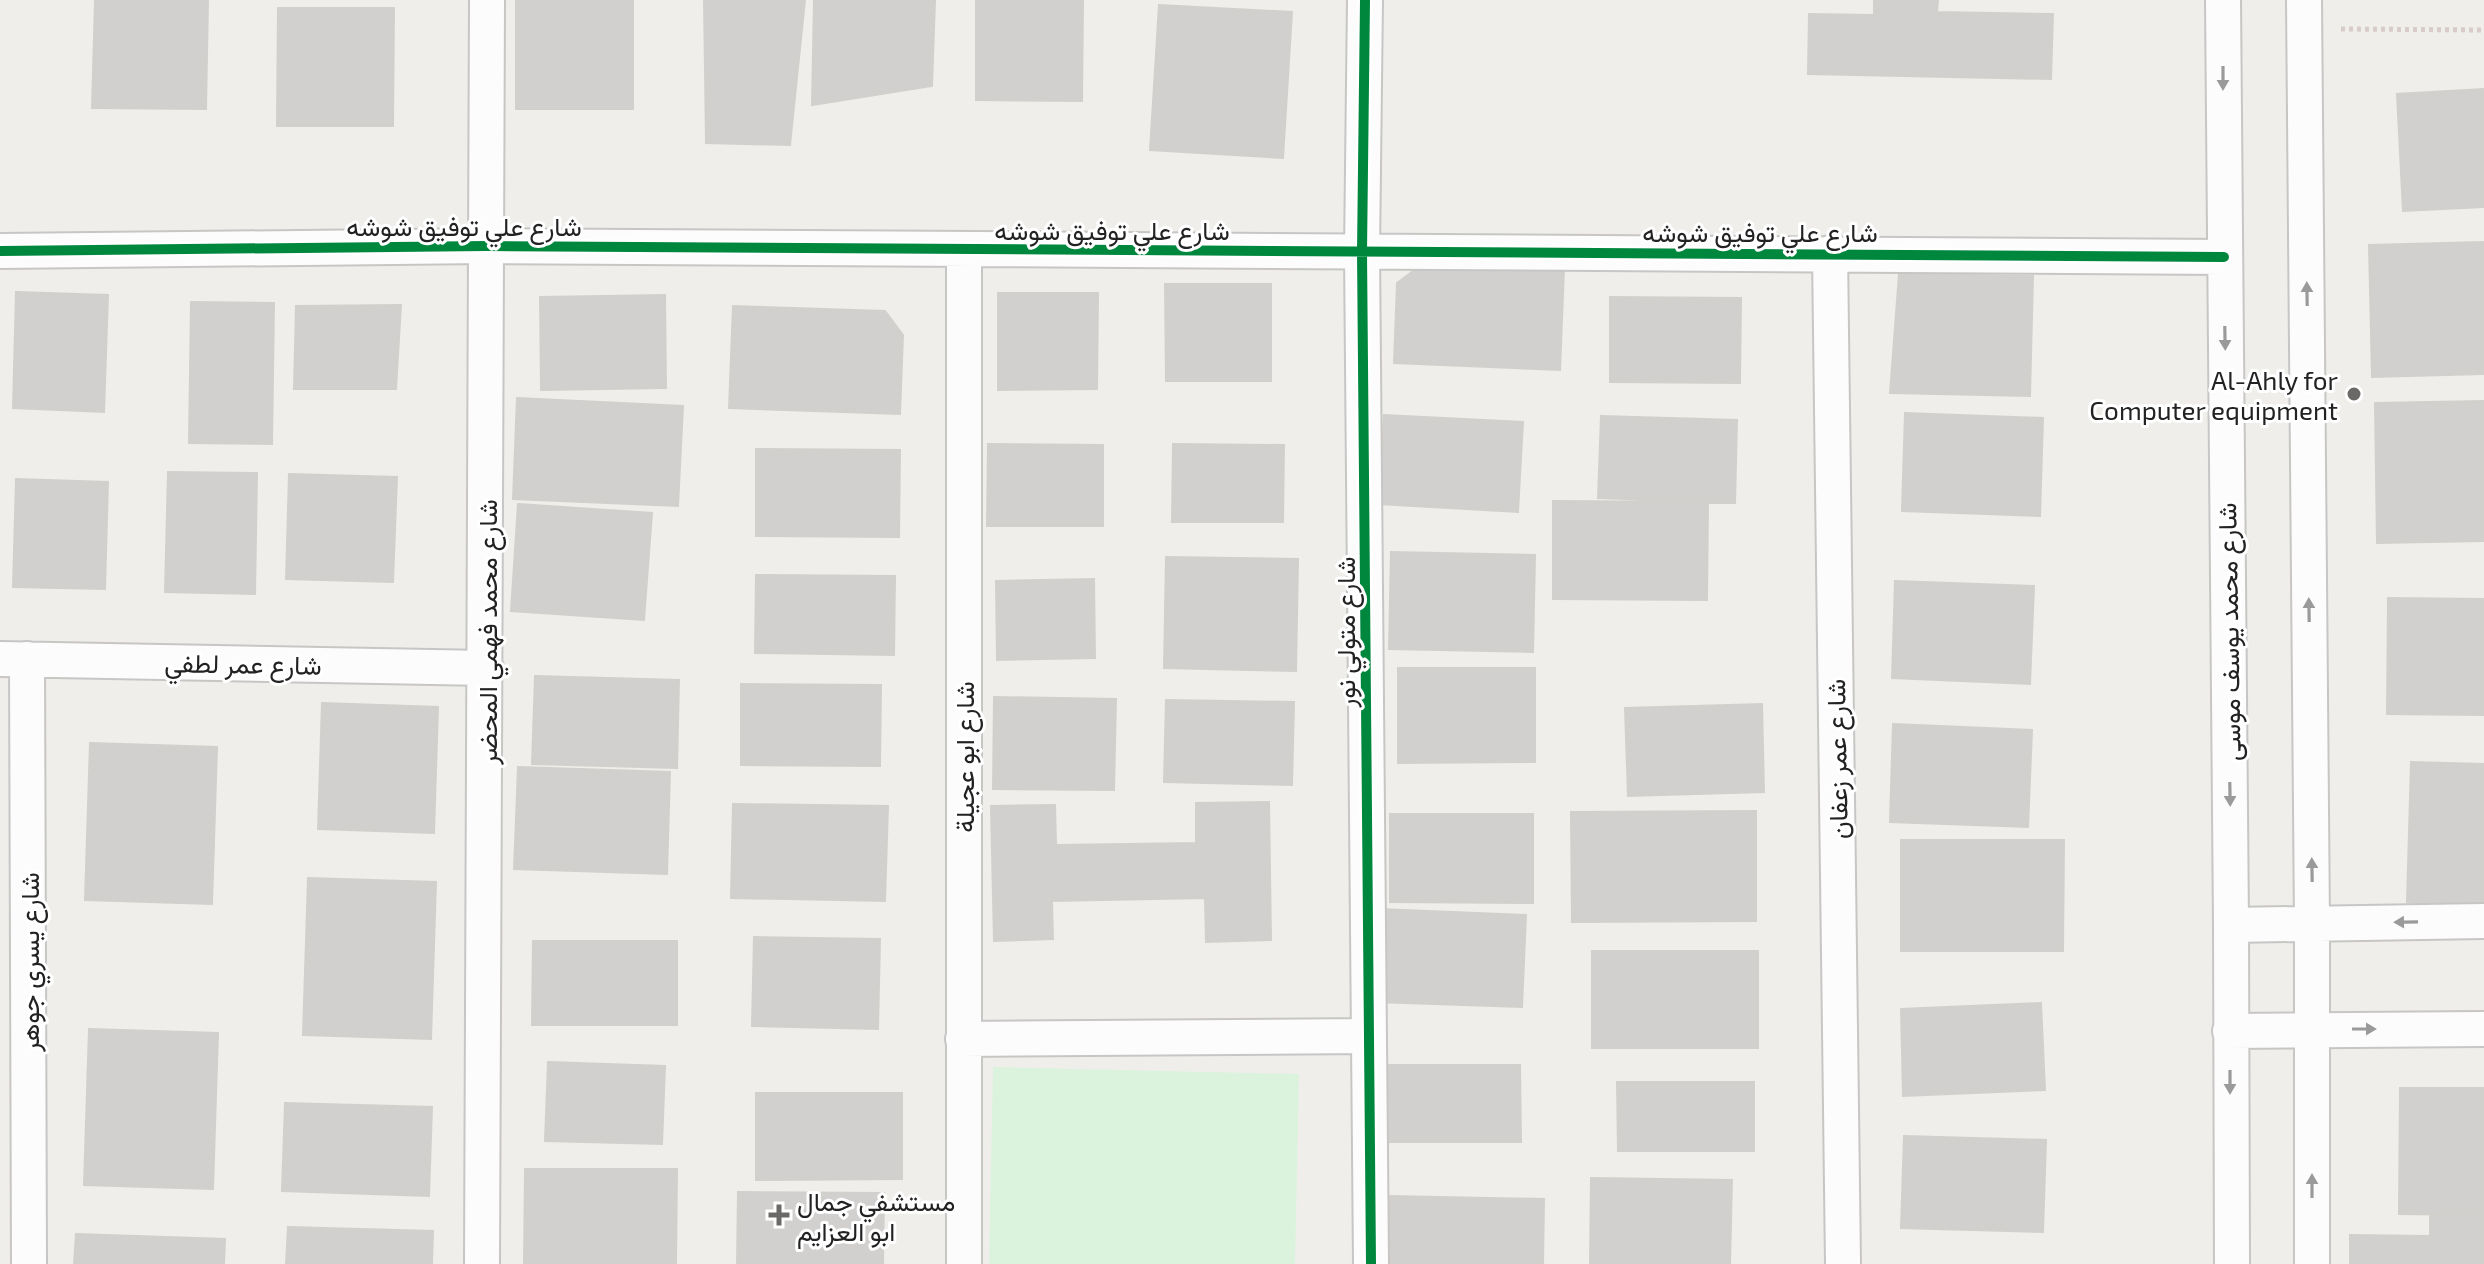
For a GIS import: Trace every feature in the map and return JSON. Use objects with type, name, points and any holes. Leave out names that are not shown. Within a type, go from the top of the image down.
[{"type":"street","name":"شارع محمد فهمي المحضر","points":[[482,1264],[487,0]]},
{"type":"street","name":"شارع متولي نور","points":[[1365,0],[1362,252],[1371,1264]]},
{"type":"street","name":"شارع محمد يوسف موسى","points":[[2223,0],[2232,1264]]},
{"type":"street","points":[[2304,15],[2312,1264]]},
{"type":"street","name":"شارع علي توفيق شوشه","points":[[0,251],[487,246],[2224,257]]},
{"type":"street","name":"شارع ابو عجيلة","points":[[964,251],[964,1264]]},
{"type":"street","name":"شارع عمر زعفان","points":[[1830,253],[1843,1264]]},
{"type":"street","name":"شارع عمر لطفي","points":[[14,659],[486,668]]},
{"type":"street","name":"شارع يسري جوهر","points":[[14,659],[29,1264]]},
{"type":"street","points":[[2231,925],[2484,921]]},
{"type":"street","points":[[2230,1031],[2484,1029]]},
{"type":"street","points":[[963,1039],[1369,1036]]},
{"type":"path","points":[[2304,15],[2484,30]]},
{"type":"green space","points":[[993,1067],[1299,1074],[1295,1264],[989,1264]]},
{"type":"building","points":[[95,0],[208,0],[206,109],[92,108]]},
{"type":"building","points":[[516,0],[633,0],[633,109],[516,109]]},
{"type":"building","points":[[704,0],[805,0],[790,145],[706,143]]},
{"type":"building","points":[[814,0],[935,0],[932,86],[812,105]]},
{"type":"building","points":[[976,0],[1083,0],[1082,101],[976,100]]},
{"type":"building","points":[[1874,0],[1938,0],[1937,12],[2053,14],[2051,79],[1808,74],[1809,14],[1874,15]]},
{"type":"building","points":[[1159,5],[1292,12],[1283,158],[1150,150]]},
{"type":"building","points":[[278,8],[394,8],[393,126],[277,126]]},
{"type":"building","points":[[2484,89],[2484,207],[2403,211],[2397,94]]},
{"type":"building","points":[[2484,242],[2484,374],[2372,377],[2369,245]]},
{"type":"building","points":[[1424,263],[1564,269],[1560,370],[1394,363],[1397,283]]},
{"type":"building","points":[[1899,274],[2033,276],[2030,396],[1890,393]]},
{"type":"building","points":[[1165,284],[1271,284],[1271,381],[1166,381]]},
{"type":"building","points":[[16,292],[108,295],[104,412],[13,408]]},
{"type":"building","points":[[998,293],[1098,293],[1097,389],[998,390]]},
{"type":"building","points":[[665,295],[666,388],[541,390],[540,297]]},
{"type":"building","points":[[1610,297],[1741,298],[1740,383],[1610,382]]},
{"type":"building","points":[[191,302],[274,303],[272,444],[189,443]]},
{"type":"building","points":[[401,305],[396,389],[294,389],[296,306]]},
{"type":"building","points":[[733,306],[885,311],[903,335],[900,414],[729,408]]},
{"type":"building","points":[[517,398],[683,406],[678,506],[513,499]]},
{"type":"building","points":[[2484,401],[2484,541],[2377,543],[2375,403]]},
{"type":"building","points":[[1905,413],[2043,418],[2040,516],[1902,511]]},
{"type":"building","points":[[1384,415],[1523,422],[1518,512],[1379,504]]},
{"type":"building","points":[[1601,416],[1737,420],[1735,503],[1598,498]]},
{"type":"building","points":[[988,444],[1103,445],[1103,526],[987,526]]},
{"type":"building","points":[[1173,444],[1284,445],[1283,522],[1172,522]]},
{"type":"building","points":[[756,449],[900,450],[899,537],[756,536]]},
{"type":"building","points":[[168,472],[257,473],[255,594],[165,592]]},
{"type":"building","points":[[289,474],[397,477],[393,582],[286,579]]},
{"type":"building","points":[[16,479],[108,482],[105,589],[13,587]]},
{"type":"building","points":[[1553,501],[1708,502],[1707,600],[1553,599]]},
{"type":"building","points":[[518,504],[652,513],[644,620],[511,611]]},
{"type":"building","points":[[1391,552],[1535,555],[1533,652],[1389,649]]},
{"type":"building","points":[[1166,557],[1298,559],[1296,671],[1164,668]]},
{"type":"building","points":[[756,575],[895,576],[894,655],[755,653]]},
{"type":"building","points":[[1094,579],[1095,658],[997,660],[996,581]]},
{"type":"building","points":[[1895,581],[2034,586],[2030,684],[1892,678]]},
{"type":"building","points":[[2388,598],[2484,599],[2484,715],[2387,714]]},
{"type":"building","points":[[1398,668],[1535,668],[1535,762],[1398,763]]},
{"type":"building","points":[[535,676],[679,680],[677,768],[532,764]]},
{"type":"building","points":[[741,684],[881,685],[880,766],[741,765]]},
{"type":"building","points":[[994,697],[1116,699],[1114,790],[993,789]]},
{"type":"building","points":[[1166,700],[1294,702],[1292,785],[1164,782]]},
{"type":"building","points":[[322,703],[438,707],[434,833],[318,829]]},
{"type":"building","points":[[1762,704],[1764,792],[1628,796],[1625,708]]},
{"type":"building","points":[[1893,724],[2032,730],[2028,827],[1890,822]]},
{"type":"building","points":[[90,743],[217,747],[212,904],[85,900]]},
{"type":"building","points":[[2411,762],[2484,764],[2484,904],[2407,902]]},
{"type":"building","points":[[518,767],[670,772],[667,874],[514,869]]},
{"type":"building","points":[[1269,802],[1271,940],[1206,942],[1205,898],[1052,901],[1053,939],[994,941],[991,806],[1055,805],[1056,845],[1196,843],[1196,803]]},
{"type":"building","points":[[733,804],[888,806],[885,901],[731,898]]},
{"type":"building","points":[[1756,811],[1756,921],[1572,922],[1571,812]]},
{"type":"building","points":[[1390,814],[1533,814],[1533,903],[1390,902]]},
{"type":"building","points":[[1901,840],[2064,840],[2063,951],[1901,951]]},
{"type":"building","points":[[308,878],[436,882],[431,1039],[303,1035]]},
{"type":"building","points":[[1379,909],[1526,915],[1522,1007],[1375,1002]]},
{"type":"building","points":[[754,937],[880,939],[878,1029],[752,1026]]},
{"type":"building","points":[[533,941],[677,941],[677,1025],[532,1025]]},
{"type":"building","points":[[1592,951],[1758,951],[1758,1048],[1592,1048]]},
{"type":"building","points":[[2041,1003],[2045,1090],[1903,1096],[1901,1009]]},
{"type":"building","points":[[89,1029],[218,1033],[213,1189],[84,1185]]},
{"type":"building","points":[[548,1062],[665,1066],[662,1144],[545,1141]]},
{"type":"building","points":[[1381,1065],[1520,1065],[1521,1142],[1381,1142]]},
{"type":"building","points":[[1617,1082],[1754,1082],[1754,1151],[1618,1151]]},
{"type":"building","points":[[2400,1088],[2484,1088],[2484,1215],[2399,1214]]},
{"type":"building","points":[[756,1093],[902,1093],[902,1179],[756,1180]]},
{"type":"building","points":[[285,1103],[432,1107],[429,1196],[282,1191]]},
{"type":"building","points":[[1904,1136],[2046,1140],[2043,1232],[1901,1228]]},
{"type":"building","points":[[525,1169],[677,1169],[676,1264],[524,1264]]},
{"type":"building","points":[[1591,1178],[1732,1180],[1730,1264],[1590,1264]]},
{"type":"building","points":[[738,1192],[884,1193],[883,1264],[737,1264]]},
{"type":"building","points":[[1389,1196],[1544,1199],[1543,1264],[1387,1264]]},
{"type":"building","points":[[2430,1216],[2484,1217],[2484,1264],[2350,1264],[2350,1235],[2430,1236]]},
{"type":"building","points":[[288,1227],[433,1231],[432,1264],[286,1264]]},
{"type":"building","points":[[76,1234],[225,1239],[224,1264],[74,1264]]},
{"type":"cycle path","points":[[1365,0],[1362,252],[1371,1264]]},
{"type":"cycle path","points":[[0,251],[487,246],[2224,257]]},
{"type":"place","name":"Al-Ahly for Computer equipment","points":[[2354,394]]},
{"type":"place","name":"مستشفي جمال ابو العزايم","points":[[779,1215]]}]
